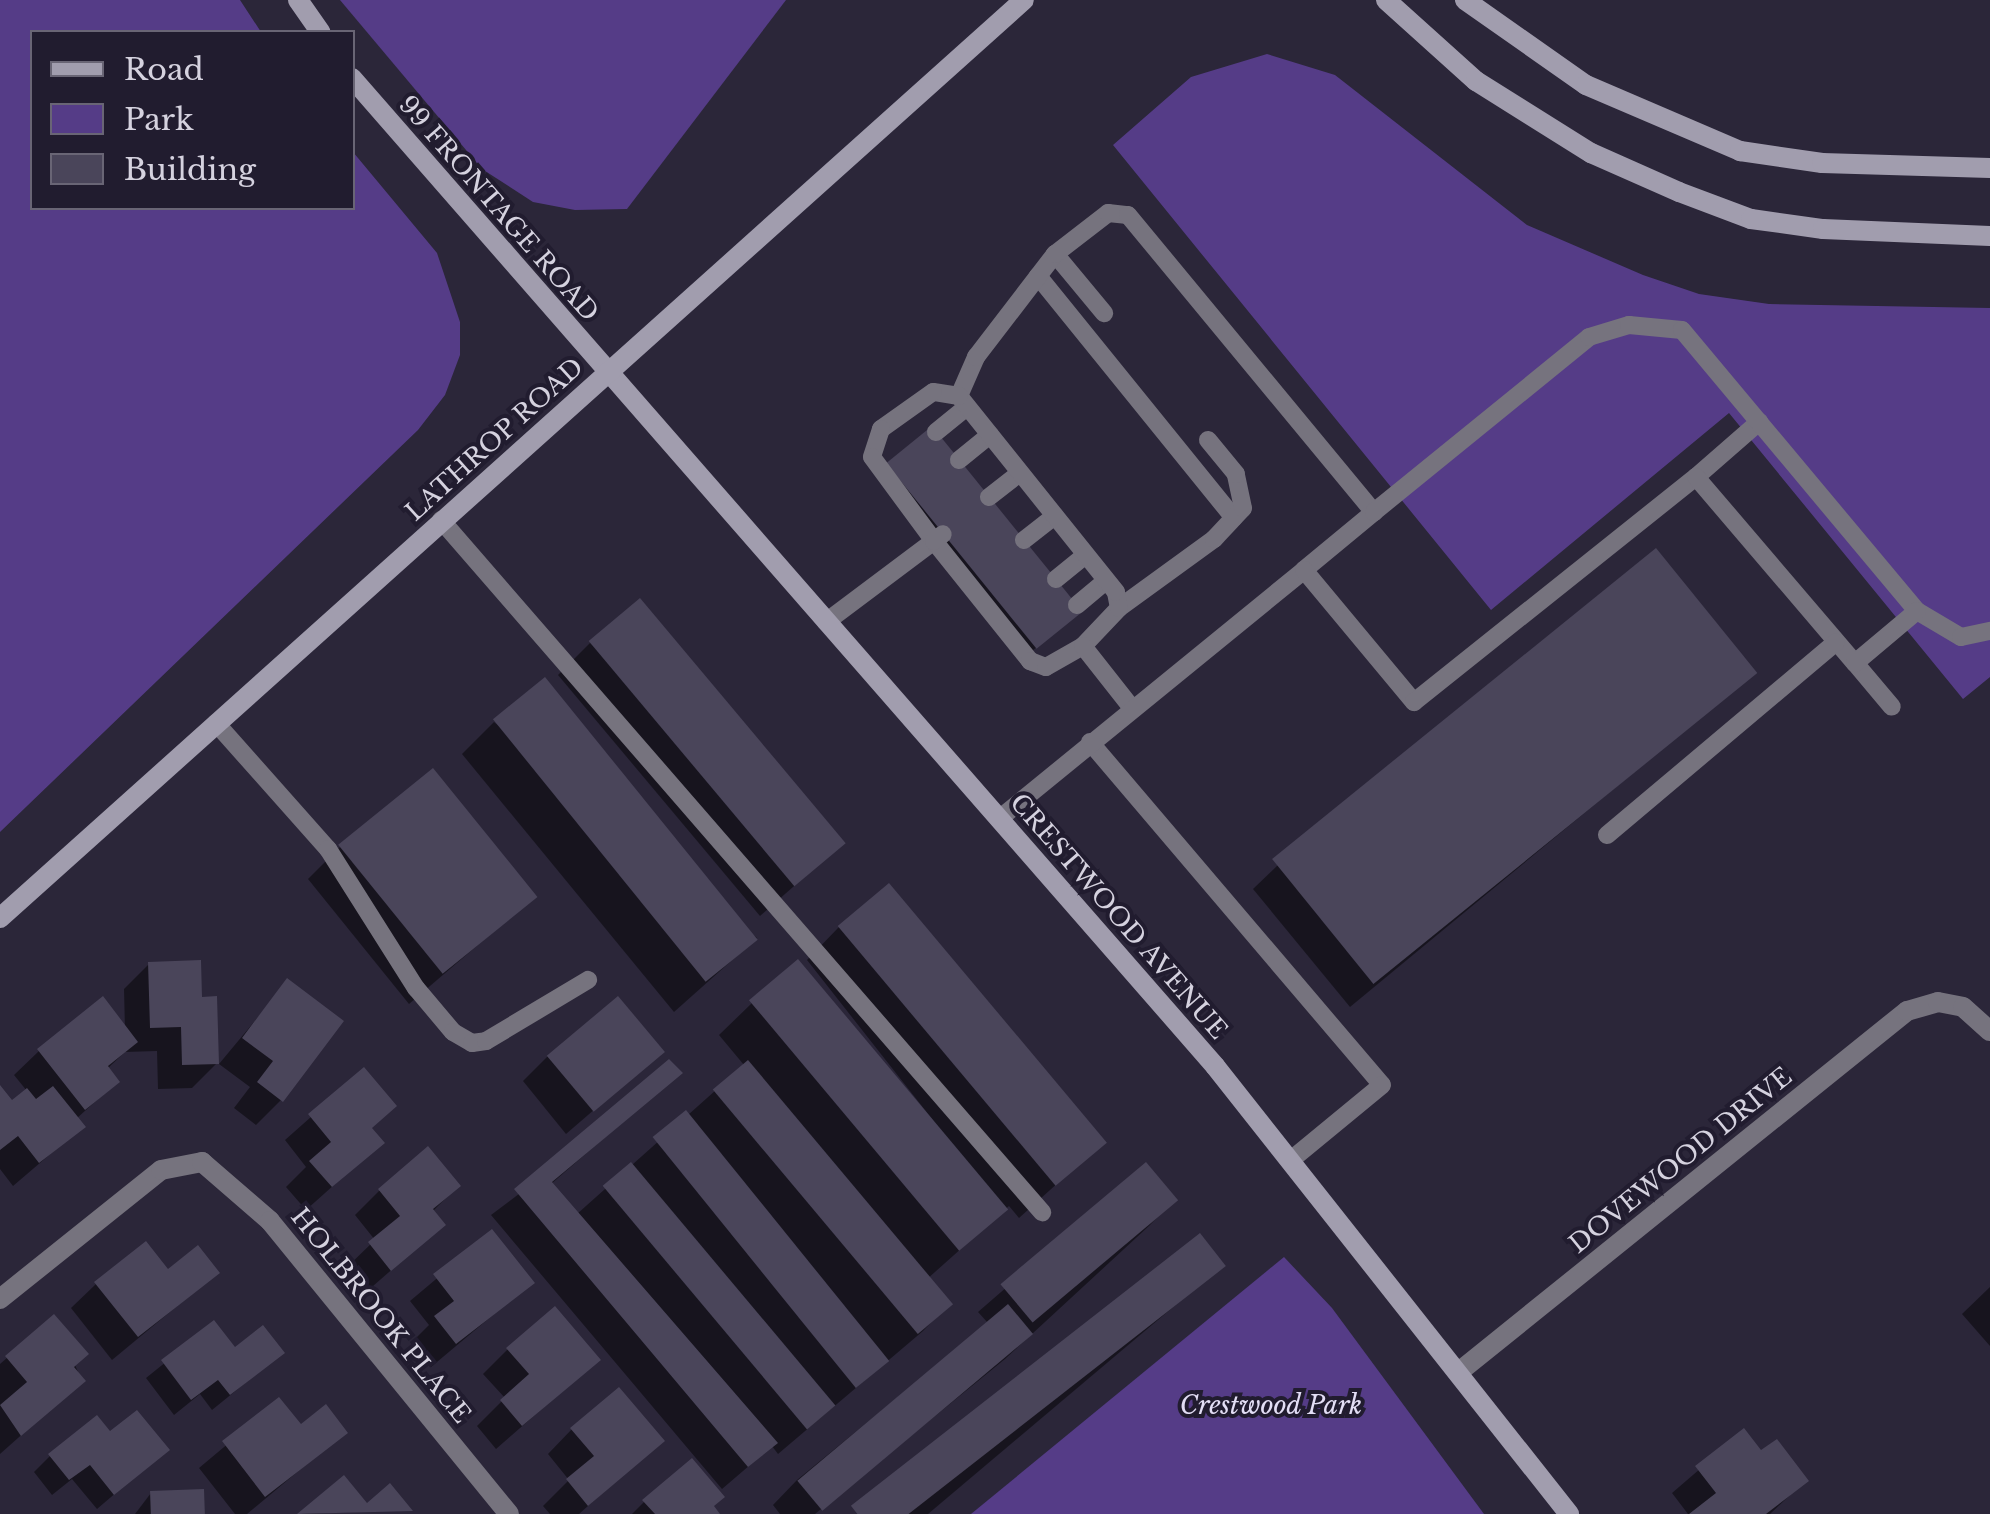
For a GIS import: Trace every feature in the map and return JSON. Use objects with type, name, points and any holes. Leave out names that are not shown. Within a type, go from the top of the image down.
[{"type":"main road","points":[[298,0],[319,30]]},
{"type":"main road","name":"LATHROP ROAD","points":[[0,918],[1024,0]]},
{"type":"main road","points":[[1386,0],[1476,80],[1591,153],[1679,192],[1751,218],[1805,226],[1990,236]]},
{"type":"main road","points":[[1465,0],[1586,85],[1740,151],[1822,162],[1990,168]]},
{"type":"main road","name":"99 FRONTAGE ROAD","points":[[355,81],[608,372]]},
{"type":"main road","name":"CRESTWOOD AVENUE","points":[[608,372],[1291,1160],[1570,1514]]},
{"type":"street","name":"DOVEWOOD DRIVE","points":[[1460,1371],[1907,1011],[1938,1002],[1963,1007],[1990,1030]]},
{"type":"street","name":"HOLBROOK PLACE","points":[[0,1300],[161,1170],[202,1162],[270,1221],[509,1514]]},
{"type":"lane","points":[[936,432],[963,402],[976,356],[1055,254],[1108,213],[1128,215],[1374,512]]},
{"type":"lane","points":[[1055,254],[1104,313]]},
{"type":"lane","points":[[1038,276],[1234,518]]},
{"type":"lane","points":[[999,819],[1131,707],[1588,337],[1628,325],[1682,330],[1917,610],[1961,636],[1990,631]]},
{"type":"lane","points":[[1119,608],[1086,554],[963,402],[932,392],[881,429],[872,457],[1046,668],[1083,646],[1119,608],[1243,508],[1236,474],[1208,440]]},
{"type":"lane","points":[[1304,570],[1414,702],[1759,422]]},
{"type":"lane","points":[[959,460],[990,435]]},
{"type":"lane","points":[[989,497],[1020,473]]},
{"type":"lane","points":[[1696,476],[1892,706]]},
{"type":"lane","points":[[1024,540],[1054,516]]},
{"type":"lane","points":[[441,520],[1042,1212]]},
{"type":"lane","points":[[826,622],[939,537]]},
{"type":"lane","points":[[1056,579],[1086,554]]},
{"type":"lane","points":[[1076,605],[1106,581]]},
{"type":"lane","points":[[1855,663],[1917,610]]},
{"type":"lane","points":[[1607,835],[1836,642]]},
{"type":"lane","points":[[1083,646],[1131,707]]},
{"type":"lane","points":[[216,723],[328,849],[416,988],[453,1032],[472,1043],[486,1041],[588,980]]},
{"type":"lane","points":[[1090,742],[1382,1085],[1291,1160]]},
{"type":"green space","points":[[0,0],[240,0],[260,30],[30,30],[30,210],[355,210],[355,154],[437,253],[460,322],[460,355],[445,395],[418,430],[0,832]]},
{"type":"green space","points":[[340,0],[786,0],[627,209],[575,210],[533,202],[482,169]]},
{"type":"green space","points":[[1267,54],[1335,75],[1527,225],[1643,275],[1699,294],[1769,304],[1990,308],[1990,677],[1963,699],[1729,413],[1491,610],[1113,145],[1191,77]]},
{"type":"green space","name":"Crestwood Park","points":[[1284,1257],[1332,1308],[1484,1514],[971,1514]]},
{"type":"building","points":[[932,426],[1082,612],[1037,649],[886,463]]},
{"type":"building","points":[[1656,548],[1757,673],[1373,984],[1272,859]]},
{"type":"building","points":[[640,598],[846,843],[794,886],[589,641]]},
{"type":"building","points":[[545,677],[758,940],[706,982],[493,719]]},
{"type":"building","points":[[433,768],[537,897],[443,974],[338,845]]},
{"type":"building","points":[[889,883],[1107,1143],[1056,1186],[838,926]]},
{"type":"building","points":[[798,959],[1008,1209],[959,1251],[749,1000]]},
{"type":"building","points":[[201,960],[202,997],[217,996],[219,1064],[182,1065],[181,1027],[150,1028],[148,962]]},
{"type":"building","points":[[287,978],[344,1021],[283,1102],[257,1082],[273,1061],[242,1038]]},
{"type":"building","points":[[103,996],[138,1042],[108,1066],[120,1082],[85,1110],[37,1049]]},
{"type":"building","points":[[618,996],[665,1052],[594,1112],[547,1056]]},
{"type":"building","points":[[669,1059],[683,1073],[552,1182],[778,1443],[748,1467],[514,1189]]},
{"type":"building","points":[[748,1060],[953,1304],[918,1334],[713,1090]]},
{"type":"building","points":[[364,1067],[397,1106],[372,1128],[385,1143],[332,1187],[309,1161],[331,1142],[308,1114]]},
{"type":"building","points":[[0,1085],[12,1100],[27,1088],[36,1099],[53,1086],[86,1127],[39,1163],[18,1136],[0,1150]]},
{"type":"building","points":[[686,1110],[889,1361],[856,1388],[653,1137]]},
{"type":"building","points":[[428,1146],[461,1186],[433,1209],[446,1225],[391,1271],[368,1242],[400,1216],[378,1189]]},
{"type":"building","points":[[631,1162],[835,1406],[807,1429],[603,1186]]},
{"type":"building","points":[[1146,1162],[1178,1200],[1033,1322],[1000,1284]]},
{"type":"building","points":[[492,1229],[535,1283],[456,1344],[434,1316],[454,1301],[433,1274]]},
{"type":"building","points":[[1200,1233],[1226,1266],[909,1514],[857,1514],[851,1506]]},
{"type":"building","points":[[146,1241],[168,1269],[198,1245],[220,1273],[138,1337],[94,1282]]},
{"type":"building","points":[[1008,1304],[1033,1334],[822,1511],[797,1481]]},
{"type":"building","points":[[555,1306],[601,1360],[522,1426],[500,1400],[529,1374],[506,1348]]},
{"type":"building","points":[[54,1314],[89,1354],[74,1367],[86,1381],[21,1436],[0,1405],[27,1382],[5,1356]]},
{"type":"building","points":[[214,1320],[235,1347],[263,1325],[285,1353],[230,1395],[218,1380],[191,1400],[161,1360]]},
{"type":"building","points":[[619,1387],[665,1441],[588,1506],[566,1479],[594,1456],[570,1428]]},
{"type":"building","points":[[279,1397],[301,1424],[326,1404],[348,1433],[265,1497],[222,1441]]},
{"type":"building","points":[[137,1410],[170,1450],[114,1495],[90,1465],[69,1480],[48,1454],[97,1415],[110,1431]]},
{"type":"building","points":[[1744,1428],[1761,1450],[1777,1439],[1809,1481],[1766,1514],[1689,1514],[1716,1493],[1695,1466]]},
{"type":"building","points":[[692,1458],[725,1497],[714,1506],[720,1514],[655,1514],[642,1500]]},
{"type":"building","points":[[344,1475],[367,1503],[390,1483],[413,1511],[297,1514]]},
{"type":"building","points":[[204,1489],[205,1514],[151,1514],[150,1491]]}]
